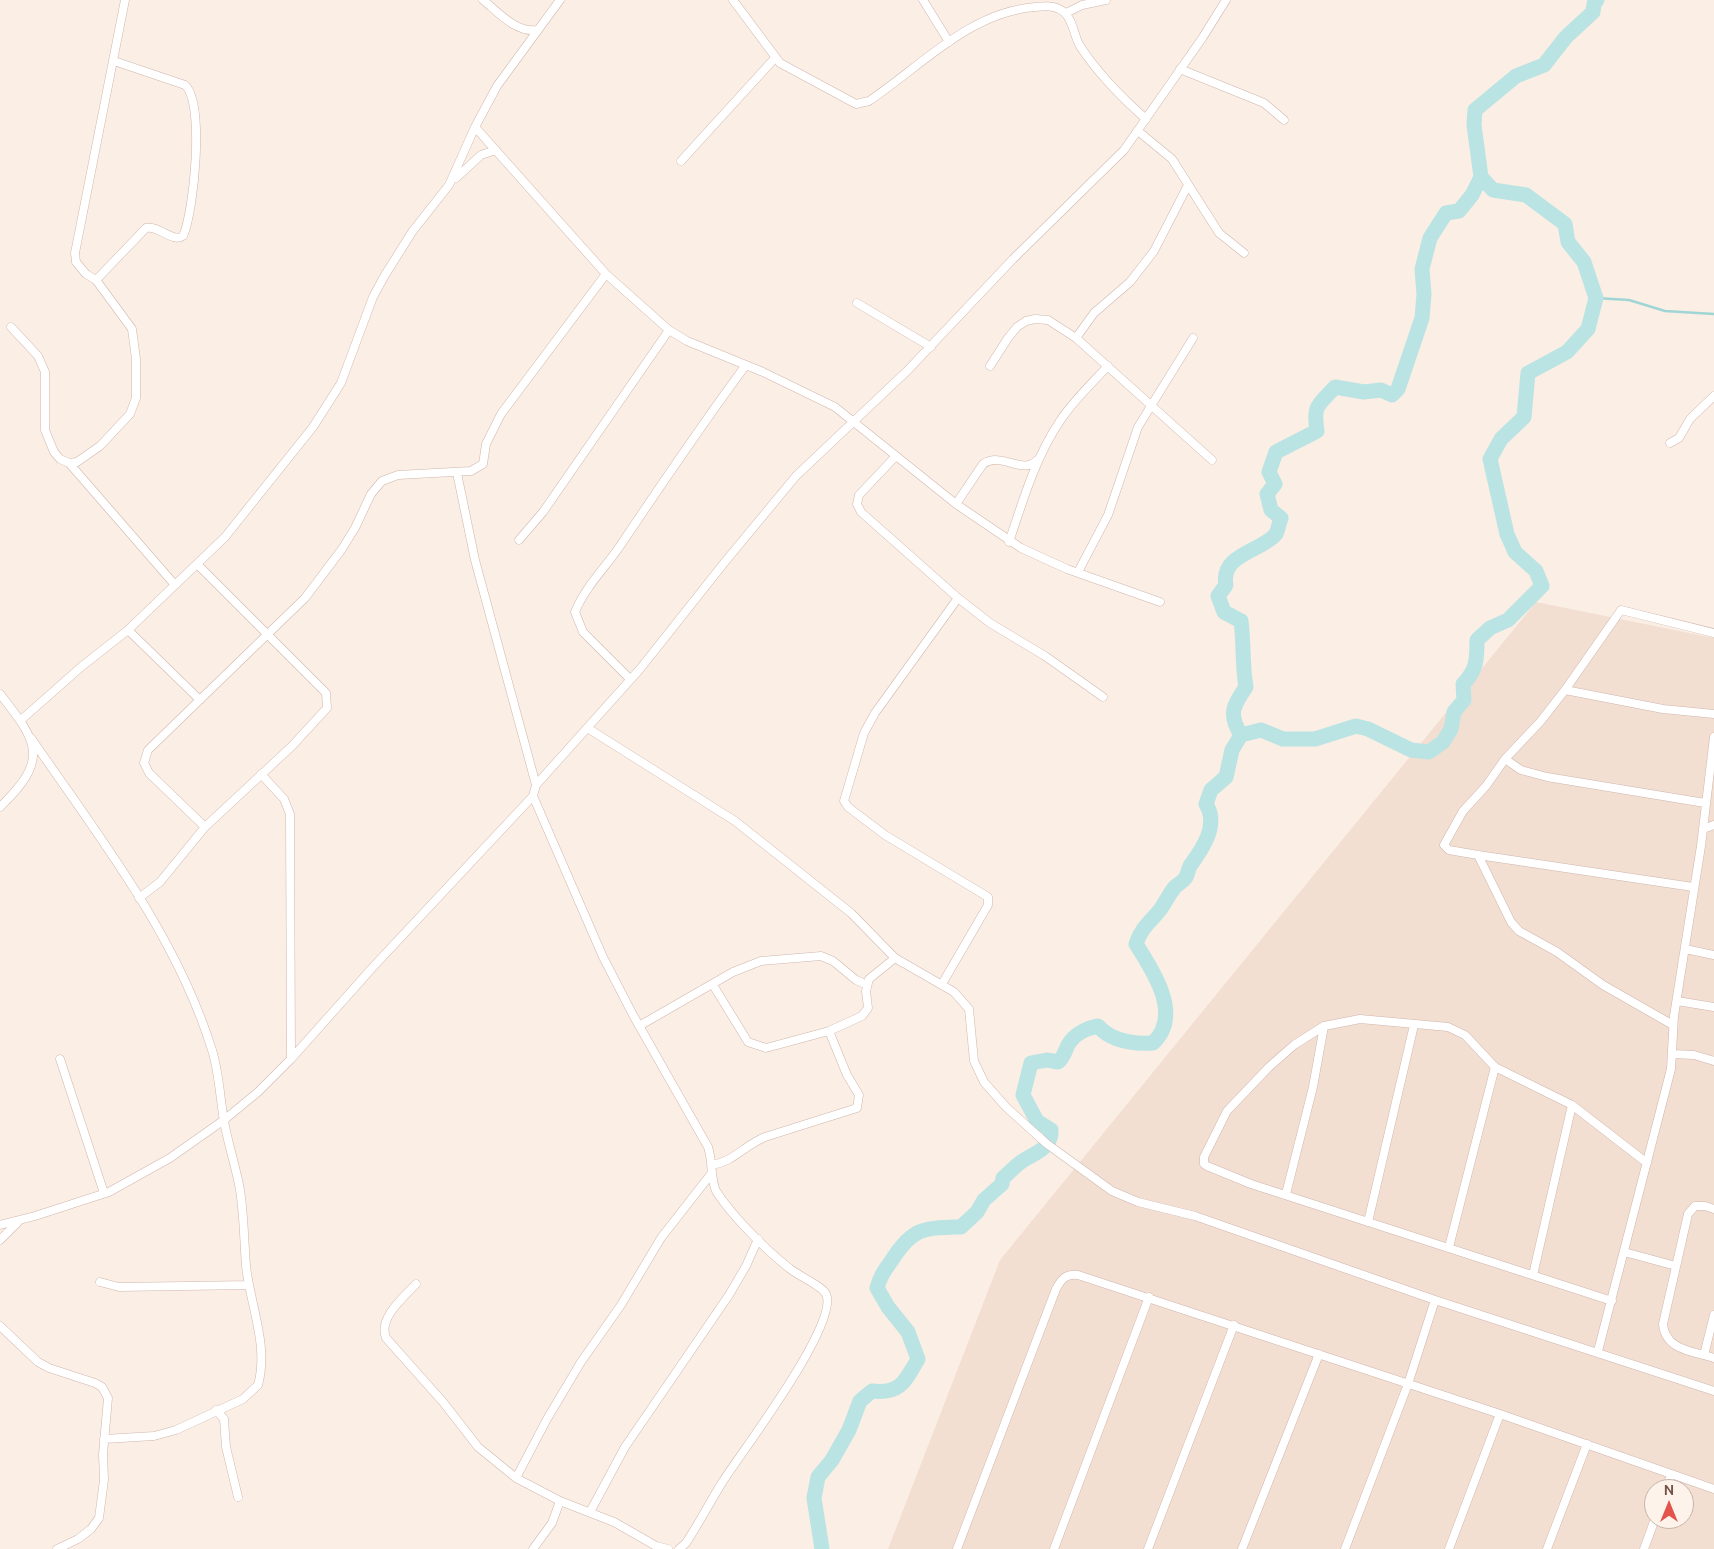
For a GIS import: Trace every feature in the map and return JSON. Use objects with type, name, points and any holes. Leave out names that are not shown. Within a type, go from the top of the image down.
[{"type":"street","points":[[69,463],[77,462],[110,436],[130,414],[136,398],[136,359],[132,330],[96,280],[86,274],[76,262],[76,243],[125,0]]},
{"type":"street","points":[[483,0],[511,23],[523,29],[537,30]]},
{"type":"street","points":[[449,185],[475,127],[497,86],[560,0]]},
{"type":"street","points":[[733,0],[774,58],[786,68],[849,101],[861,104],[879,94],[949,42],[992,17],[1012,9],[1048,6],[1068,11],[1106,0]]},
{"type":"street","points":[[923,0],[949,42]]},
{"type":"street","points":[[1072,0],[1068,11],[1080,45],[1090,60],[1146,119]]},
{"type":"street","points":[[0,1225],[104,1193],[170,1158],[224,1120],[258,1092],[291,1059],[373,967],[490,845],[533,796],[536,785],[589,729],[640,669],[782,492],[931,347],[1013,259],[1124,150],[1226,0]]},
{"type":"street","points":[[681,161],[774,58]]},
{"type":"street","points":[[96,280],[146,228],[152,227],[175,238],[183,236],[196,162],[196,123],[190,89],[185,85],[114,60]]},
{"type":"street","points":[[1180,69],[1264,103],[1284,120]]},
{"type":"street","points":[[475,127],[606,274],[669,330],[687,341],[746,365],[835,407],[895,457],[956,504],[1010,542],[1033,554],[1160,602]]},
{"type":"street","points":[[1138,131],[1169,155],[1219,233],[1244,253]]},
{"type":"street","points":[[21,720],[82,666],[128,630],[225,538],[328,405],[341,383],[373,297],[412,232],[449,185],[481,156],[496,150]]},
{"type":"street","points":[[1076,338],[1094,313],[1130,282],[1154,252],[1188,185]]},
{"type":"street","points":[[204,828],[149,773],[144,763],[148,750],[310,591],[342,549],[372,494],[382,481],[398,475],[471,471],[483,464],[486,444],[501,414],[606,274]]},
{"type":"street","points":[[857,303],[931,347]]},
{"type":"street","points":[[990,366],[1008,338],[1026,321],[1035,319],[1048,320],[1076,338],[1212,460]]},
{"type":"street","points":[[11,327],[38,356],[45,372],[45,430],[54,452],[60,459],[69,463],[175,585]]},
{"type":"street","points":[[519,540],[548,504],[669,330]]},
{"type":"street","points":[[1078,572],[1108,515],[1138,427],[1193,338]]},
{"type":"street","points":[[630,679],[583,632],[575,612],[581,598],[618,548],[672,466],[746,365]]},
{"type":"street","points":[[1010,542],[1040,457],[1060,420],[1108,366]]},
{"type":"street","points":[[1670,442],[1679,438],[1690,419],[1714,396]]},
{"type":"street","points":[[895,457],[859,495],[857,499],[858,508],[958,598],[990,623],[1045,656],[1103,697]]},
{"type":"street","points":[[956,504],[983,464],[990,460],[997,458],[1026,467],[1032,465],[1040,457]]},
{"type":"street","points":[[457,473],[474,560],[536,785]]},
{"type":"street","points":[[139,898],[160,882],[204,828],[262,774],[327,708],[328,700],[326,693],[197,564]]},
{"type":"street","points":[[942,984],[988,905],[988,897],[885,834],[848,807],[844,801],[864,733],[875,713],[958,598]]},
{"type":"street","points":[[1694,887],[1478,855],[1449,850],[1444,845],[1464,811],[1486,786],[1505,758],[1540,722],[1565,690],[1621,610],[1714,633]]},
{"type":"street","points":[[128,630],[200,700]]},
{"type":"street","points":[[1565,690],[1663,709],[1714,714]]},
{"type":"street","points":[[0,694],[21,720],[31,738],[121,866],[180,970],[198,1010],[213,1052],[224,1120],[241,1195],[250,1285],[257,1318],[261,1376],[258,1385],[243,1399],[169,1433],[104,1439]]},
{"type":"street","points":[[589,729],[735,821],[852,913],[895,958],[914,971],[942,984],[963,1000],[969,1009],[974,1061],[984,1082],[1006,1107],[1047,1144],[1112,1190],[1138,1202],[1195,1216],[1435,1300],[1714,1391]]},
{"type":"street","points":[[0,807],[18,788],[31,768],[34,759],[31,738]]},
{"type":"street","points":[[1598,1352],[1673,1054],[1673,1025],[1703,829],[1714,738]]},
{"type":"street","points":[[1505,758],[1521,770],[1547,776],[1705,803]]},
{"type":"street","points":[[262,774],[284,799],[290,814],[291,1059]]},
{"type":"street","points":[[533,796],[577,902],[639,1026],[708,1147],[712,1165],[712,1182],[720,1199],[790,1270],[823,1291],[828,1303],[813,1345],[754,1440],[724,1480],[686,1544],[679,1549]]},
{"type":"street","points":[[1703,829],[1714,825]]},
{"type":"street","points":[[1478,855],[1511,922],[1519,930],[1557,952],[1603,985],[1673,1025]]},
{"type":"street","points":[[1685,949],[1714,955]]},
{"type":"street","points":[[639,1026],[733,972],[760,961],[813,955],[827,958],[856,980],[867,985]]},
{"type":"street","points":[[713,985],[748,1042],[766,1048],[829,1031],[862,1016],[868,1002],[867,985],[873,974],[895,958]]},
{"type":"street","points":[[1677,1001],[1714,1008]]},
{"type":"street","points":[[1612,1301],[1251,1184],[1207,1166],[1204,1164],[1204,1157],[1227,1111],[1269,1067],[1294,1045],[1324,1026],[1360,1019],[1448,1027],[1459,1031],[1495,1067],[1572,1105],[1647,1163]]},
{"type":"street","points":[[1368,1222],[1414,1025]]},
{"type":"street","points":[[1286,1194],[1313,1087],[1324,1026]]},
{"type":"street","points":[[712,1165],[729,1160],[755,1141],[765,1137],[856,1108],[859,1104],[860,1096],[848,1075],[829,1031]]},
{"type":"street","points":[[1673,1054],[1694,1055],[1714,1061]]},
{"type":"street","points":[[60,1059],[104,1193]]},
{"type":"street","points":[[1449,1247],[1495,1067]]},
{"type":"street","points":[[1533,1275],[1572,1105]]},
{"type":"street","points":[[516,1478],[580,1362],[621,1305],[662,1238],[712,1174]]},
{"type":"street","points":[[1714,1209],[1705,1206],[1695,1206],[1688,1214],[1663,1324],[1664,1335],[1672,1344],[1714,1358]]},
{"type":"street","points":[[0,1240],[20,1220]]},
{"type":"street","points":[[590,1512],[625,1448],[746,1266],[758,1239]]},
{"type":"street","points":[[1624,1252],[1676,1266]]},
{"type":"street","points":[[957,1549],[1060,1282],[1070,1274],[1234,1325],[1500,1414],[1714,1489]]},
{"type":"street","points":[[100,1282],[118,1287],[250,1285]]},
{"type":"street","points":[[416,1284],[387,1318],[384,1326],[386,1338],[443,1402],[478,1447],[516,1478],[560,1501],[614,1522],[656,1546],[668,1549]]},
{"type":"street","points":[[1054,1549],[1149,1297]]},
{"type":"street","points":[[1345,1549],[1408,1384],[1435,1300]]},
{"type":"street","points":[[1704,1355],[1714,1315]]},
{"type":"street","points":[[1148,1549],[1234,1325]]},
{"type":"street","points":[[0,1326],[38,1362],[102,1387],[108,1398],[104,1439],[104,1480],[98,1518],[96,1524],[78,1539],[58,1549]]},
{"type":"street","points":[[1242,1549],[1319,1354]]},
{"type":"street","points":[[216,1410],[224,1419],[226,1447],[238,1497]]},
{"type":"street","points":[[1449,1549],[1500,1414]]},
{"type":"street","points":[[1547,1549],[1587,1444]]},
{"type":"street","points":[[1670,1479],[1672,1475]]},
{"type":"street","points":[[533,1549],[552,1522],[560,1501]]},
{"type":"street","points":[[1644,1549],[1652,1529]]},
{"type":"shaded area","points":[[1536,602],[1714,638],[1714,1549],[888,1549],[1000,1260]]},
{"type":"waterway","points":[[822,1549],[814,1498],[818,1477],[832,1460],[849,1430],[860,1401],[872,1391],[889,1390],[901,1385],[918,1359],[908,1332],[888,1307],[877,1288],[881,1277],[899,1249],[913,1235],[928,1229],[961,1227],[977,1212],[984,1200],[1002,1184],[1003,1178],[1021,1162],[1041,1150],[1049,1142],[1051,1130],[1037,1121],[1023,1095],[1031,1063],[1047,1060],[1058,1062],[1074,1038],[1081,1032],[1098,1026],[1116,1038],[1138,1043],[1153,1043],[1162,1032],[1165,1020],[1165,1006],[1162,993],[1157,980],[1136,944],[1143,929],[1160,910],[1175,887],[1185,878],[1190,866],[1200,852],[1210,828],[1210,812],[1206,804],[1211,790],[1226,777],[1232,750],[1241,735],[1261,730],[1283,739],[1315,739],[1356,726],[1368,729],[1411,750],[1429,752],[1443,742],[1451,729],[1454,712],[1464,700],[1463,684],[1474,669],[1477,640],[1490,628],[1508,620],[1542,586],[1536,571],[1515,552],[1507,534],[1490,459],[1501,439],[1524,417],[1528,373],[1567,352],[1588,329],[1596,298],[1584,262],[1568,242],[1565,224],[1526,195],[1493,190],[1481,177],[1474,125],[1475,110],[1516,76],[1544,65],[1566,37],[1593,12],[1594,4],[1597,0]]},
{"type":"waterway","points":[[1241,735],[1233,716],[1235,705],[1246,687],[1241,621],[1224,612],[1218,596],[1226,585],[1226,575],[1229,566],[1235,560],[1269,540],[1277,532],[1281,518],[1271,510],[1267,494],[1275,484],[1269,472],[1276,452],[1317,431],[1316,410],[1335,387],[1364,392],[1381,390],[1392,395],[1398,389],[1422,318],[1424,294],[1422,269],[1430,238],[1446,213],[1459,211],[1472,195],[1481,177]]},
{"type":"waterway","points":[[1596,298],[1629,300],[1665,311],[1714,314]]}]
